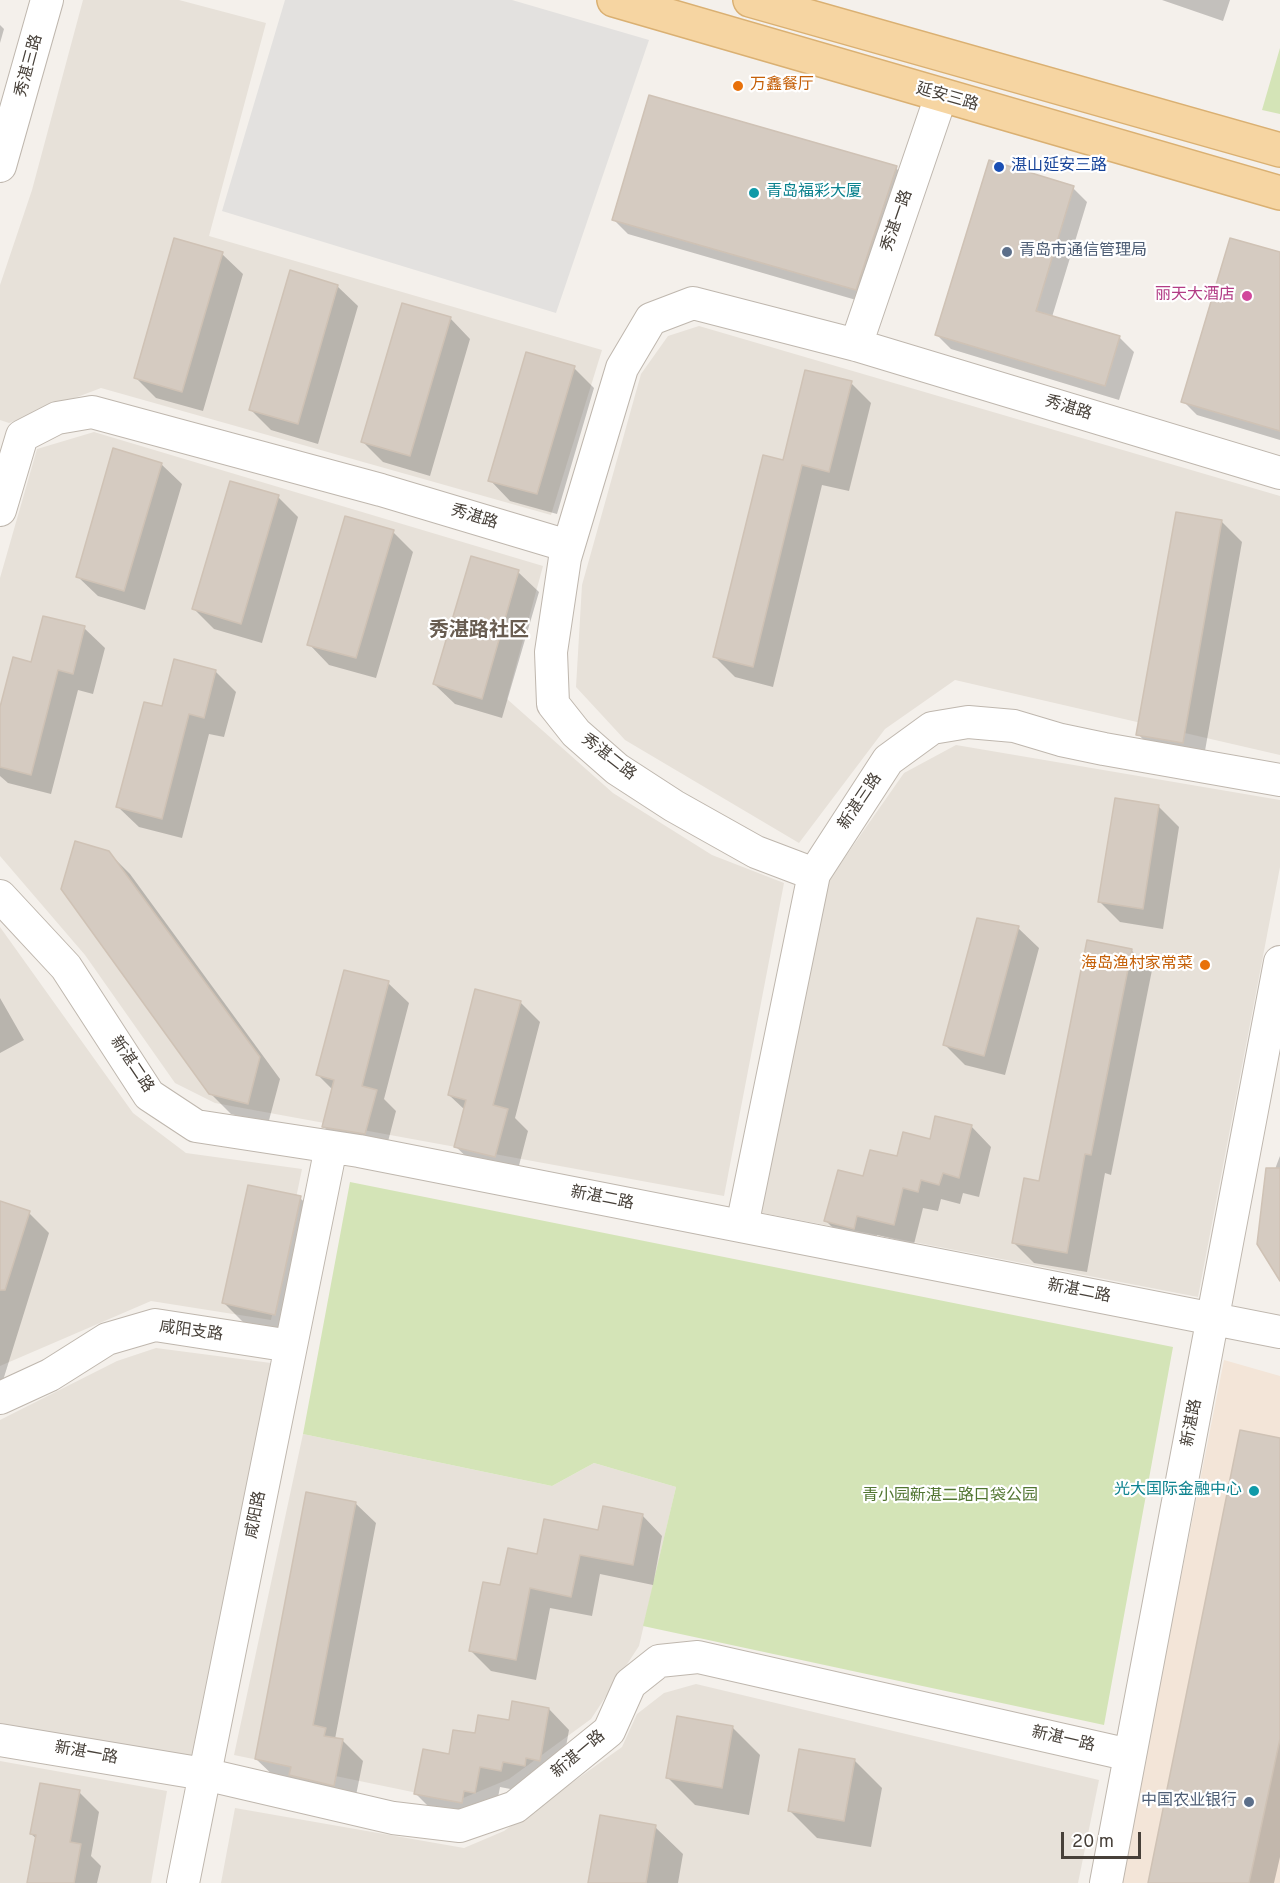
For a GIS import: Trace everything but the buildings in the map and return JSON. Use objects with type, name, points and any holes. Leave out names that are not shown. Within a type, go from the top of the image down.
[{"type":"main road","name":"延安三路","points":[[614,0],[1280,193]]},
{"type":"main road","points":[[750,0],[1280,150]]},
{"type":"street","name":"秀湛三路","points":[[0,166],[10,103],[47,0]]},
{"type":"street","name":"秀湛一路","points":[[856,345],[941,96]]},
{"type":"street","name":"秀湛路","points":[[0,510],[22,436],[57,418],[92,412],[381,490],[568,546],[622,368],[651,319],[693,303],[856,345],[1280,473]]},
{"type":"street","name":"秀湛二路","points":[[568,546],[551,652],[553,704],[576,733],[618,769],[674,806],[756,852],[814,874]]},
{"type":"street","name":"新湛三路","points":[[742,1226],[814,874],[888,760],[932,728],[968,722],[1014,726],[1104,750],[1273,779]]},
{"type":"street","name":"新湛二路","points":[[1,898],[66,966],[149,1095],[196,1126],[331,1147],[1280,1332]]},
{"type":"street","name":"新湛路","points":[[1106,1883],[1280,962]]},
{"type":"street","name":"咸阳路","points":[[183,1883],[331,1147]]},
{"type":"street","name":"咸阳支路","points":[[0,1398],[50,1376],[107,1339],[155,1326],[291,1346]]},
{"type":"street","name":"新湛一路","points":[[0,1740],[204,1774],[393,1818],[459,1826],[515,1807],[609,1731],[630,1684],[659,1661],[698,1657],[1130,1755]]},
{"type":"shaded area","points":[[83,0],[179,0],[266,23],[209,236],[602,350],[551,515],[101,388],[9,423],[0,420],[0,285],[32,190]]},
{"type":"shaded area","points":[[285,0],[512,0],[649,40],[556,313],[222,211]]},
{"type":"shaded area","points":[[699,326],[1280,496],[1280,755],[955,680],[885,729],[799,843],[625,740],[576,687],[582,585],[641,374],[668,336]]},
{"type":"shaded area","points":[[94,432],[543,566],[507,699],[613,793],[712,855],[784,883],[724,1196],[215,1103],[175,1083],[85,955],[0,856],[0,578],[37,449]]},
{"type":"shaded area","points":[[956,745],[1280,800],[1280,867],[1198,1297],[758,1212],[829,880],[904,773]]},
{"type":"shaded area","points":[[0,927],[133,1113],[186,1153],[302,1169],[271,1320],[151,1301],[0,1366]]},
{"type":"shaded area","points":[[156,1348],[271,1363],[195,1758],[0,1723],[0,1420],[117,1361]]},
{"type":"shaded area","points":[[1224,1360],[1280,1376],[1280,1883],[1120,1883]]},
{"type":"shaded area","points":[[303,1434],[552,1486],[594,1463],[676,1487],[639,1646],[591,1719],[509,1779],[456,1801],[234,1755]]},
{"type":"shaded area","points":[[696,1684],[1099,1780],[1078,1883],[221,1883],[235,1808],[464,1848],[504,1831],[622,1747],[637,1714],[664,1693]]},
{"type":"shaded area","points":[[0,1761],[167,1791],[151,1883],[0,1883]]},
{"type":"green space","points":[[1280,48],[1280,114],[1262,110]]},
{"type":"green space","name":"青小园·新湛二路口袋公园","points":[[350,1182],[1173,1347],[1104,1725],[643,1626],[676,1487],[594,1463],[552,1486],[303,1434]]},
{"type":"place","name":"万鑫餐厅","points":[[738,86]]},
{"type":"place","name":"湛山延安三路","points":[[999,167]]},
{"type":"place","name":"青岛福彩大厦","points":[[754,193]]},
{"type":"place","name":"青岛市通信管理局","points":[[1007,252]]},
{"type":"place","name":"丽天大酒店","points":[[1247,296]]},
{"type":"place","name":"海岛渔村家常菜","points":[[1205,965]]},
{"type":"place","name":"光大国际金融中心","points":[[1254,1491]]},
{"type":"place","name":"中国农业银行","points":[[1249,1802]]},
{"type":"district","name":"秀湛路社区","points":[[479,632]]}]
